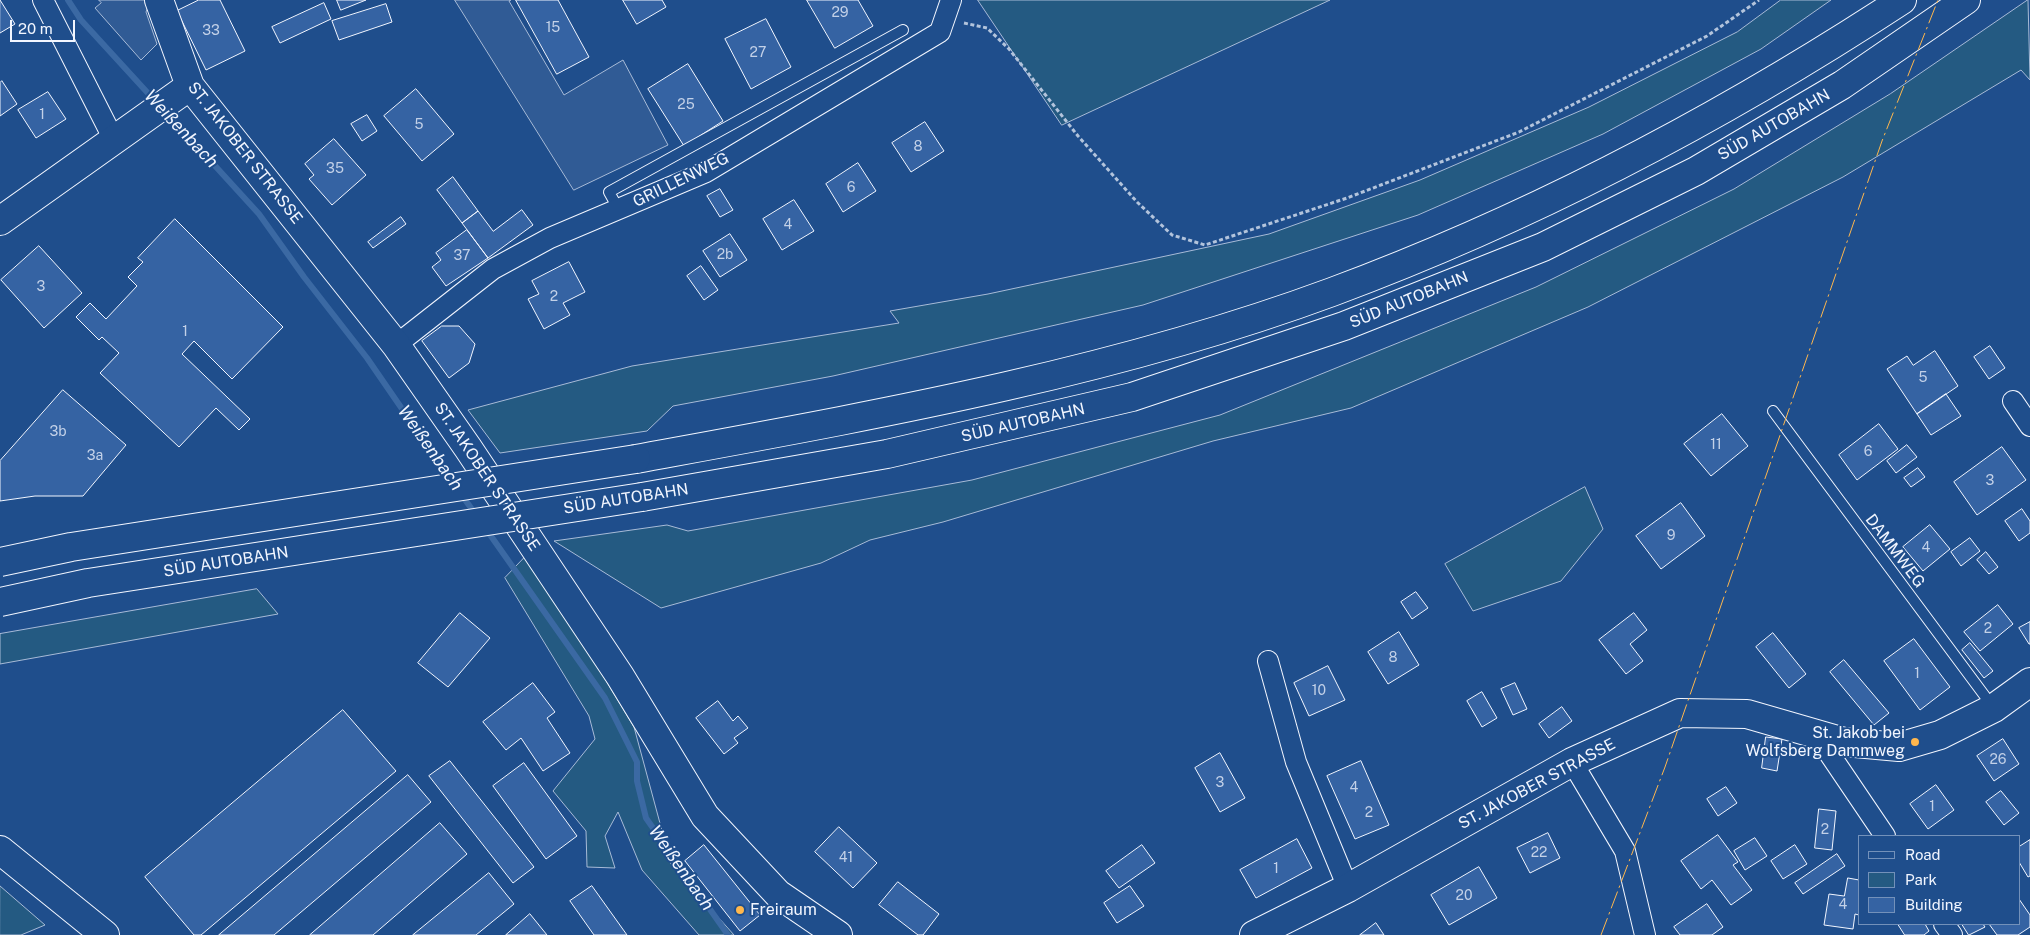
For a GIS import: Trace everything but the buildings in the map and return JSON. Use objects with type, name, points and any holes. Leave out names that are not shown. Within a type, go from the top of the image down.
[{"type":"main road","name":"ST. JAKOBER STRASSE","points":[[159,0],[190,86],[396,345],[468,448],[620,676],[705,816],[778,894],[838,935]]},
{"type":"main road","points":[[0,562],[70,547],[636,459],[880,415],[1120,359],[1227,327],[1333,292],[1522,214],[1678,137],[1793,70],[1902,0]]},
{"type":"main road","name":"SÜD AUTOBAHN","points":[[0,602],[88,584],[642,497],[887,454],[1132,398],[1344,326],[1543,247],[1696,171],[1842,86],[1966,0]]},
{"type":"main road","points":[[0,221],[190,86]]},
{"type":"main road","name":"ST. JAKOBER STRASSE","points":[[1254,935],[1348,888],[1572,762],[1680,713],[1747,714],[1844,742],[1899,747],[1940,736],[1994,708],[2030,682]]},
{"type":"main road","points":[[0,850],[105,935]]},
{"type":"street","points":[[43,0],[114,140]]},
{"type":"street","points":[[940,32],[951,0]]},
{"type":"street","name":"GRILLENWEG","points":[[396,345],[493,269],[550,238],[706,172],[940,32]]},
{"type":"street","points":[[2013,401],[2030,426]]},
{"type":"street","points":[[1268,662],[1296,762],[1348,888]]},
{"type":"street","points":[[1816,734],[1884,835]]},
{"type":"street","points":[[1572,762],[1625,851],[1645,935]]},
{"type":"lane","points":[[619,210],[609,192],[903,30]]},
{"type":"lane","name":"DAMMWEG","points":[[1772,411],[1994,708]]},
{"type":"path","points":[[940,32],[959,22],[987,28],[1009,49],[1078,136],[1137,202],[1172,235],[1205,245],[1347,198],[1519,132],[1707,36],[1759,0]]},
{"type":"green space","points":[[978,0],[1330,0],[1062,125]]},
{"type":"green space","points":[[1781,0],[1831,0],[1761,49],[1603,134],[1418,215],[1143,305],[833,376],[673,406],[647,431],[500,453],[468,410],[632,366],[899,323],[890,311],[988,294],[1269,234],[1420,180],[1589,107],[1737,32]]},
{"type":"green space","points":[[2028,0],[2030,80],[2021,70],[1843,177],[1588,307],[1351,408],[1213,441],[943,522],[870,540],[821,563],[661,608],[554,541],[667,525],[688,531],[972,480],[1220,415],[1536,287],[1734,189],[1890,94]]},
{"type":"green space","points":[[1585,487],[1603,529],[1561,581],[1473,611],[1445,564]]},
{"type":"green space","points":[[529,553],[634,727],[671,864],[734,935],[699,935],[642,870],[618,812],[605,836],[615,868],[587,867],[586,831],[553,791],[595,739],[589,716],[505,578]]},
{"type":"green space","points":[[257,589],[278,614],[0,664],[0,634]]},
{"type":"green space","points":[[0,886],[45,925],[21,935],[0,935]]},
{"type":"shaded area","points":[[99,0],[146,0],[148,7],[146,12],[157,44],[141,60],[95,8],[101,3]]},
{"type":"shaded area","points":[[455,0],[511,0],[509,1],[564,95],[623,60],[668,145],[574,190]]},
{"type":"waterway","name":"Weißenbach","points":[[68,0],[81,20],[156,102]]},
{"type":"waterway","name":"Weißenbach","points":[[165,111],[259,214],[304,277],[367,358],[451,480]]},
{"type":"waterway","name":"Weißenbach","points":[[461,494],[476,515]]},
{"type":"waterway","name":"Weißenbach","points":[[486,529],[605,698],[637,762],[637,781],[646,818],[728,935]]},
{"type":"power","points":[[1601,935],[1665,767],[1882,141],[1938,0]]},
{"type":"place","name":"St. Jakob bei Wolfsberg Dammweg","points":[[1915,742]]},
{"type":"place","name":"Freiraum","points":[[740,910]]}]
